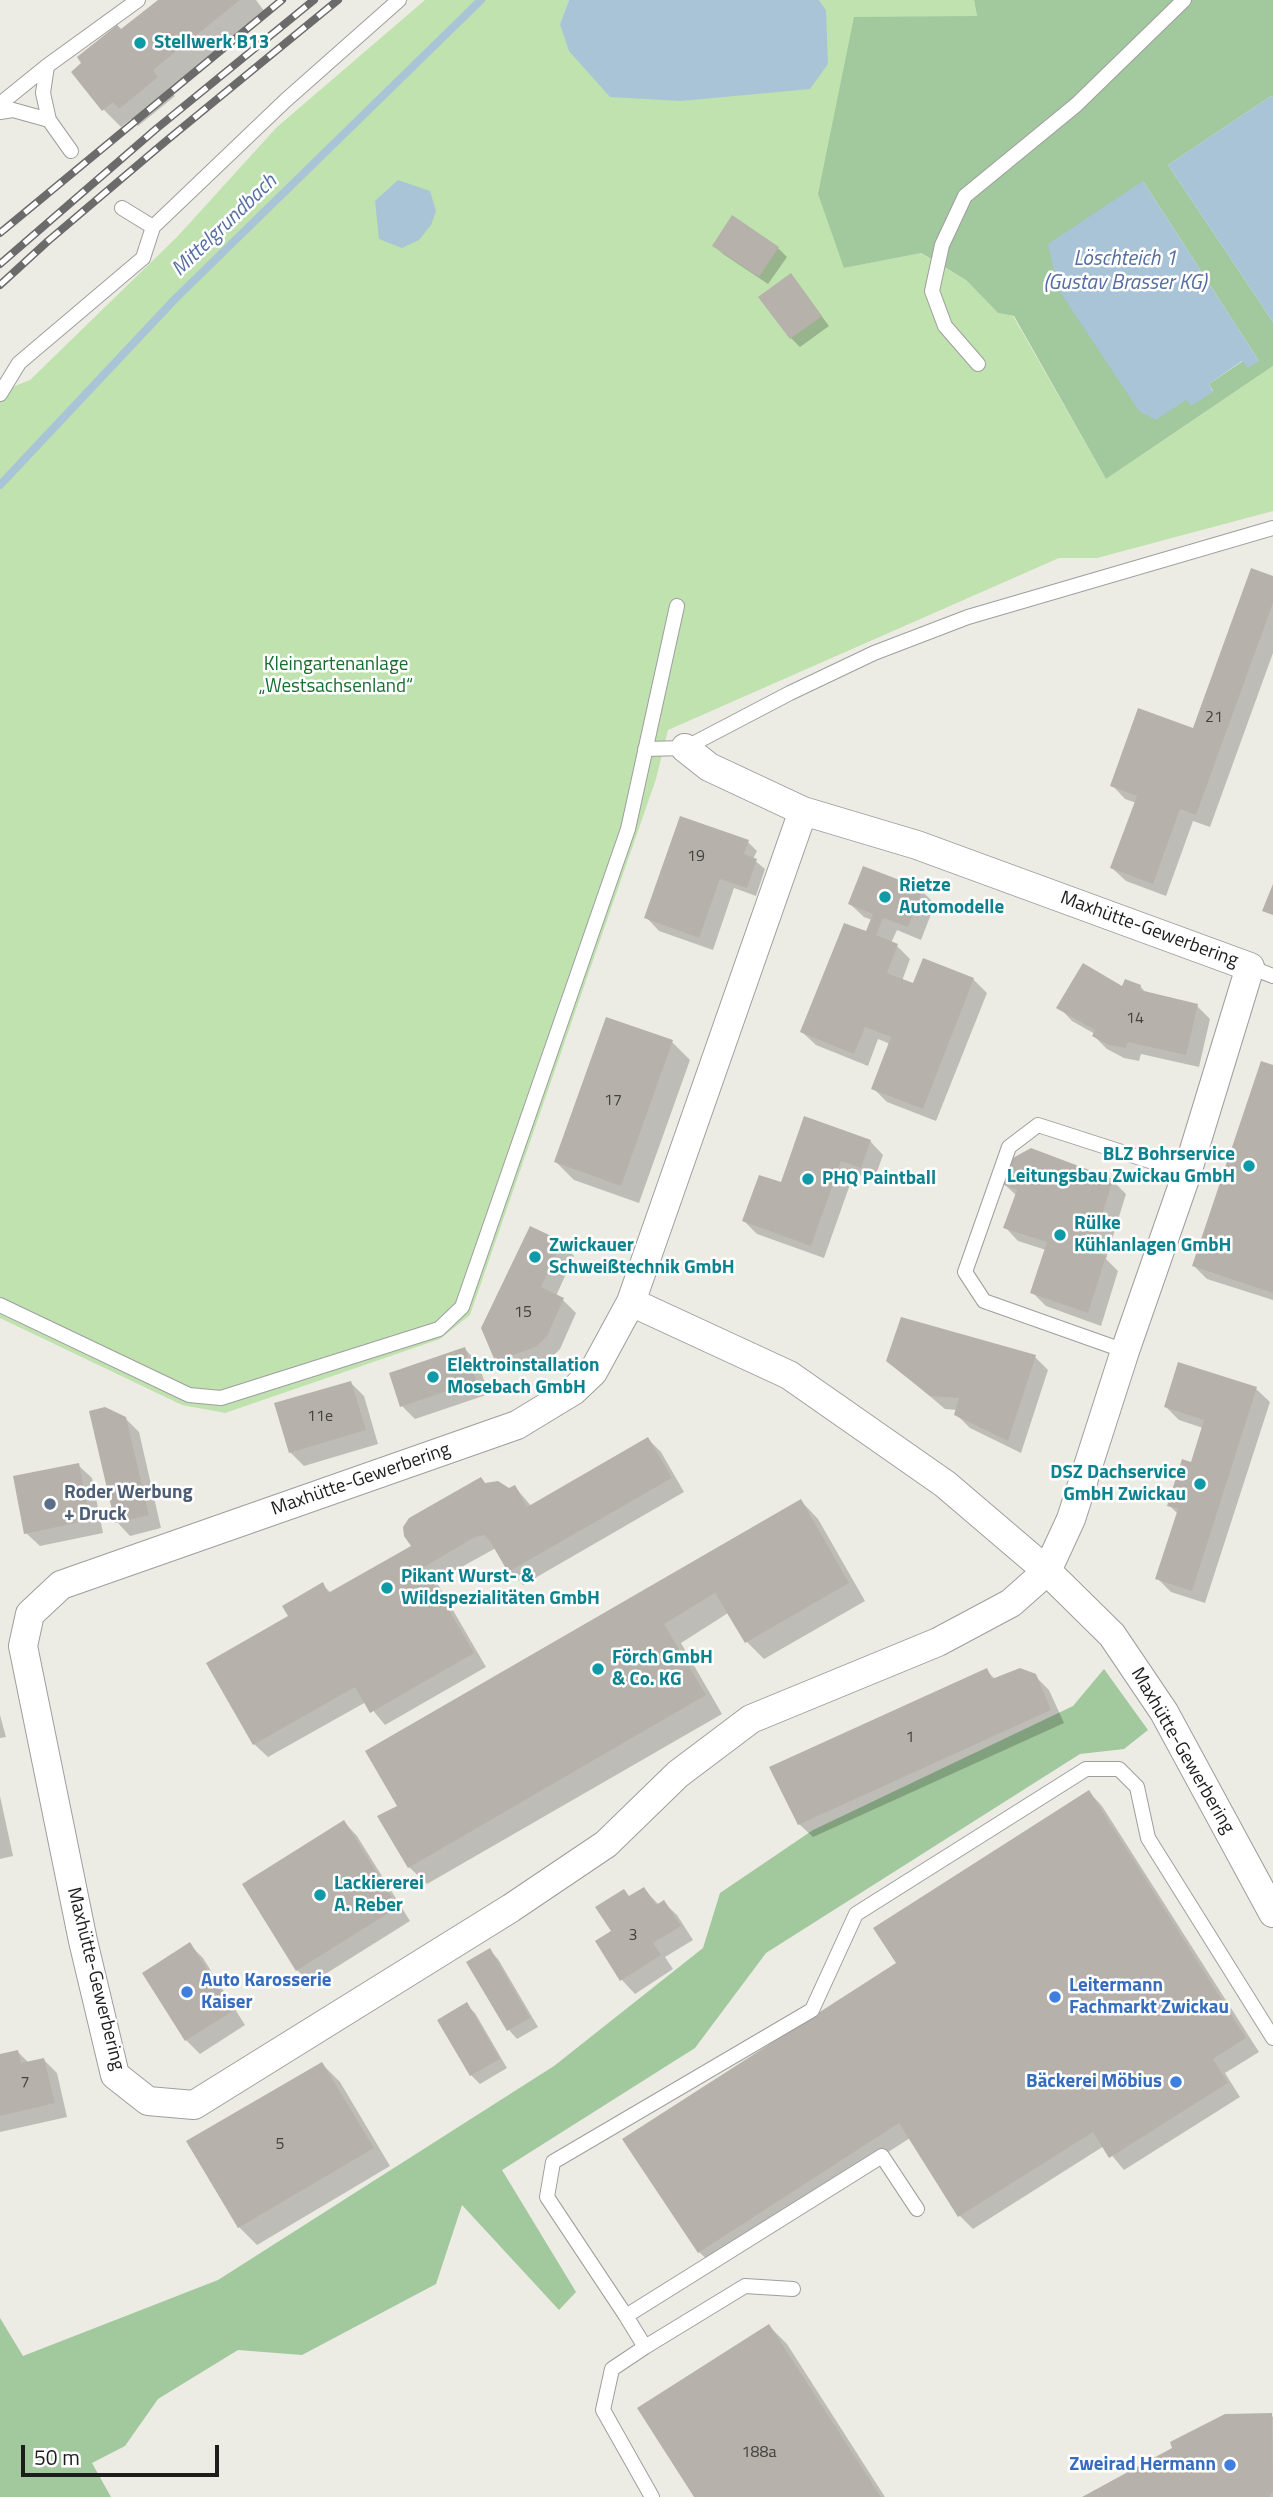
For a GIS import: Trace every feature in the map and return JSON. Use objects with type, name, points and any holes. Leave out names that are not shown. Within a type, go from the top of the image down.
[{"type":"street","name":"Maxhütte-Gewerbering","points":[[685,748],[709,767],[803,811],[917,845],[1261,971],[1125,1351],[1072,1519],[1047,1570],[1012,1603],[938,1642],[751,1719],[678,1774],[606,1844],[488,1923],[194,2105],[148,2101],[115,2075],[111,2062],[83,1941],[23,1646],[30,1614],[61,1585],[517,1425],[573,1391],[593,1372],[631,1302],[803,811]]},
{"type":"street","name":"Maxhütte-Gewerbering","points":[[631,1302],[789,1375],[946,1484],[1047,1570],[1112,1635],[1164,1712],[1273,1913]]},
{"type":"lane","points":[[0,104],[138,0]]},
{"type":"lane","points":[[0,373],[19,363],[143,258],[153,227],[286,100],[399,0]]},
{"type":"lane","points":[[978,364],[945,326],[932,291],[942,245],[965,196],[1076,105],[1184,0]]},
{"type":"lane","points":[[47,66],[43,93],[49,120],[71,151]]},
{"type":"lane","points":[[0,112],[13,110],[49,120]]},
{"type":"lane","points":[[122,208],[153,227]]},
{"type":"lane","points":[[0,394],[19,363]]},
{"type":"lane","points":[[645,749],[685,748],[790,692],[874,653],[968,617],[1273,528]]},
{"type":"lane","points":[[0,1306],[189,1395],[221,1398],[439,1329],[462,1307],[628,829],[677,606]]},
{"type":"lane","points":[[1125,1351],[984,1301],[965,1272],[1009,1147],[1038,1125],[1187,1173]]},
{"type":"lane","points":[[645,2347],[547,2197],[553,2162],[812,2010],[856,1914],[1086,1769],[1119,1769],[1137,1787],[1147,1838],[1273,2038]]},
{"type":"lane","points":[[626,2316],[882,2156],[916,2210]]},
{"type":"lane","points":[[652,2497],[603,2410],[612,2369],[745,2286],[793,2289]]},
{"type":"green space","name":"Kleingartenanlage „Westsachsenland“","points":[[425,0],[569,0],[560,24],[681,101],[725,95],[826,10],[819,0],[974,0],[977,16],[844,268],[920,253],[966,280],[998,313],[1013,316],[1106,479],[1273,366],[1273,511],[1097,558],[1059,558],[668,730],[656,779],[470,1315],[440,1339],[225,1413],[182,1405],[0,1318],[0,392],[30,380],[177,237],[277,127]]},
{"type":"green space","points":[[974,0],[1273,0],[1273,98],[1271,96],[1168,165],[1273,322],[1273,366],[1106,479],[1014,316],[998,313],[966,280],[921,253],[844,268],[818,194],[854,17],[977,16]],"holes":[[[1143,181],[1259,361],[1243,361],[1209,384],[1213,391],[1186,399]]]},
{"type":"green space","points":[[1104,1669],[1148,1730],[1124,1749],[1080,1754],[766,1953],[695,2048],[502,2170],[576,2292],[559,2310],[462,2205],[436,2284],[302,2355],[238,2350],[158,2399],[125,2446],[92,2463],[111,2497],[0,2497],[0,2318],[23,2356],[218,2280],[554,2066],[703,1948],[720,1893],[813,1830],[1073,1706]]},
{"type":"water","points":[[569,0],[819,0],[826,10],[828,64],[810,89],[681,101],[610,97],[569,51],[560,24]]},
{"type":"water","points":[[1271,96],[1273,98],[1273,322],[1168,165]]},
{"type":"water","points":[[398,180],[430,191],[436,211],[431,225],[419,240],[402,248],[379,239],[375,201]]},
{"type":"water","name":"Löschteich 1 (Gustav Brasser KG)","points":[[1143,181],[1259,361],[1248,368],[1242,361],[1209,384],[1213,392],[1191,406],[1186,400],[1156,420],[1139,411],[1058,289],[1048,244]]},
{"type":"building","name":"Stellwerk B13","points":[[158,0],[240,0],[153,70],[158,77],[119,109],[113,102],[102,111],[71,72],[81,63],[77,57],[117,25],[121,29]]},
{"type":"building","points":[[732,215],[779,247],[759,277],[712,246]]},
{"type":"building","points":[[791,273],[822,316],[790,339],[758,297]]},
{"type":"building","points":[[1251,568],[1273,576],[1273,603],[1196,815],[1180,809],[1153,884],[1110,868],[1137,796],[1110,786],[1138,708],[1193,728]]},
{"type":"building","points":[[680,816],[749,840],[744,854],[757,859],[747,888],[720,879],[699,938],[644,918]]},
{"type":"building","points":[[863,866],[923,889],[908,927],[883,918],[876,935],[898,944],[887,973],[913,983],[923,958],[974,978],[923,1109],[871,1089],[891,1037],[865,1027],[854,1054],[800,1032],[844,923],[866,931],[873,914],[848,904]]},
{"type":"building","points":[[1273,884],[1273,915],[1262,911]]},
{"type":"building","points":[[1083,963],[1122,986],[1125,979],[1141,985],[1140,990],[1198,1004],[1186,1055],[1128,1042],[1126,1048],[1109,1045],[1092,1036],[1095,1030],[1056,1008]]},
{"type":"building","points":[[606,1017],[673,1040],[621,1186],[554,1162]]},
{"type":"building","name":"BLZ Bohrservice Leitungsbau Zwickau GmbH","points":[[1261,1061],[1273,1065],[1273,1293],[1192,1266]]},
{"type":"building","name":"PHQ Paintball","points":[[804,1116],[871,1140],[861,1168],[841,1161],[811,1246],[742,1221],[759,1175],[781,1182]]},
{"type":"building","name":"Rülke Kühlanlagen GmbH","points":[[1031,1148],[1113,1179],[1091,1252],[1106,1256],[1088,1313],[1030,1293],[1047,1242],[1003,1228],[1017,1190],[1002,1184],[1011,1159]]},
{"type":"building","points":[[530,1226],[562,1241],[541,1287],[564,1298],[547,1336],[536,1347],[495,1361],[481,1328]]},
{"type":"building","points":[[901,1317],[1036,1355],[1008,1441],[954,1415],[959,1398],[930,1396],[886,1361]]},
{"type":"building","name":"Elektroinstallation Mosebach GmbH","points":[[465,1347],[476,1381],[400,1407],[389,1373]]},
{"type":"building","name":"DSZ Dachservice GmbH Zwickau","points":[[1178,1362],[1257,1387],[1192,1591],[1155,1579],[1178,1509],[1167,1506],[1182,1459],[1191,1462],[1204,1420],[1164,1407]]},
{"type":"building","points":[[351,1381],[366,1430],[289,1453],[274,1403]]},
{"type":"building","points":[[105,1407],[126,1417],[149,1515],[115,1523],[89,1411]]},
{"type":"building","name":"Pikant Wurst- & Wildspezialitäten GmbH","points":[[648,1437],[672,1478],[508,1572],[484,1535],[475,1537],[424,1567],[474,1653],[370,1713],[355,1687],[253,1745],[206,1663],[288,1616],[282,1606],[323,1582],[328,1593],[411,1546],[404,1536],[403,1527],[409,1518],[481,1477],[485,1483],[498,1481],[509,1488],[515,1485],[527,1507]]},
{"type":"building","points":[[79,1463],[90,1520],[24,1534],[13,1476]]},
{"type":"building","name":"Förch GmbH & Co. KG","points":[[801,1499],[849,1583],[745,1643],[715,1593],[664,1624],[706,1695],[408,1868],[377,1816],[397,1806],[365,1751]]},
{"type":"building","points":[[987,1668],[992,1679],[1020,1668],[1036,1674],[1051,1710],[798,1825],[769,1767]]},
{"type":"building","points":[[1089,1790],[1246,2038],[1213,2059],[1228,2083],[1109,2158],[1093,2132],[958,2217],[899,2123],[698,2253],[622,2139],[896,1963],[873,1928]]},
{"type":"building","name":"Lackiererei A. Reber","points":[[344,1820],[398,1907],[296,1971],[242,1884]]},
{"type":"building","points":[[644,1887],[656,1905],[664,1900],[681,1926],[653,1943],[661,1955],[620,1981],[595,1941],[611,1931],[595,1907],[624,1889],[629,1896]]},
{"type":"building","name":"Auto Karosserie Kaiser","points":[[190,1942],[233,2011],[185,2041],[142,1973]]},
{"type":"building","points":[[490,1948],[530,2018],[507,2031],[466,1962]]},
{"type":"building","points":[[467,2002],[500,2059],[470,2076],[437,2020]]},
{"type":"building","points":[[18,2050],[21,2063],[44,2058],[55,2103],[0,2116],[0,2054]]},
{"type":"building","points":[[322,2062],[374,2148],[238,2228],[186,2141]]},
{"type":"building","points":[[769,2324],[881,2497],[694,2497],[637,2408]]},
{"type":"building","points":[[1272,2413],[1273,2491],[1269,2497],[1082,2497],[1172,2448],[1170,2442],[1225,2414]]},
{"type":"waterway","name":"Mittelgrundbach","points":[[0,485],[175,299],[481,0]]},
{"type":"railway","points":[[0,233],[282,0]]},
{"type":"railway","points":[[0,264],[156,129],[314,0]]},
{"type":"railway","points":[[0,285],[166,141],[338,0]]},
{"type":"place","name":"Stellwerk B13","points":[[140,43]]},
{"type":"place","name":"Rietze Automodelle","points":[[885,897]]},
{"type":"place","name":"BLZ Bohrservice Leitungsbau Zwickau GmbH","points":[[1249,1166]]},
{"type":"place","name":"PHQ Paintball","points":[[808,1179]]},
{"type":"place","name":"Rülke Kühlanlagen GmbH","points":[[1060,1235]]},
{"type":"place","name":"Zwickauer Schweißtechnik GmbH","points":[[535,1257]]},
{"type":"place","name":"Elektroinstallation Mosebach GmbH","points":[[433,1377]]},
{"type":"place","name":"DSZ Dachservice GmbH Zwickau","points":[[1200,1484]]},
{"type":"place","name":"Roder Werbung + Druck","points":[[50,1504]]},
{"type":"place","name":"Pikant Wurst- & Wildspezialitäten GmbH","points":[[387,1588]]},
{"type":"place","name":"Förch GmbH & Co. KG","points":[[598,1669]]},
{"type":"place","name":"Lackiererei A. Reber","points":[[320,1895]]},
{"type":"place","name":"Auto Karosserie Kaiser","points":[[187,1992]]},
{"type":"place","name":"Leitermann Fachmarkt Zwickau","points":[[1055,1997]]},
{"type":"place","name":"Bäckerei Möbius","points":[[1176,2082]]},
{"type":"place","name":"Zweirad Hermann","points":[[1230,2465]]}]
